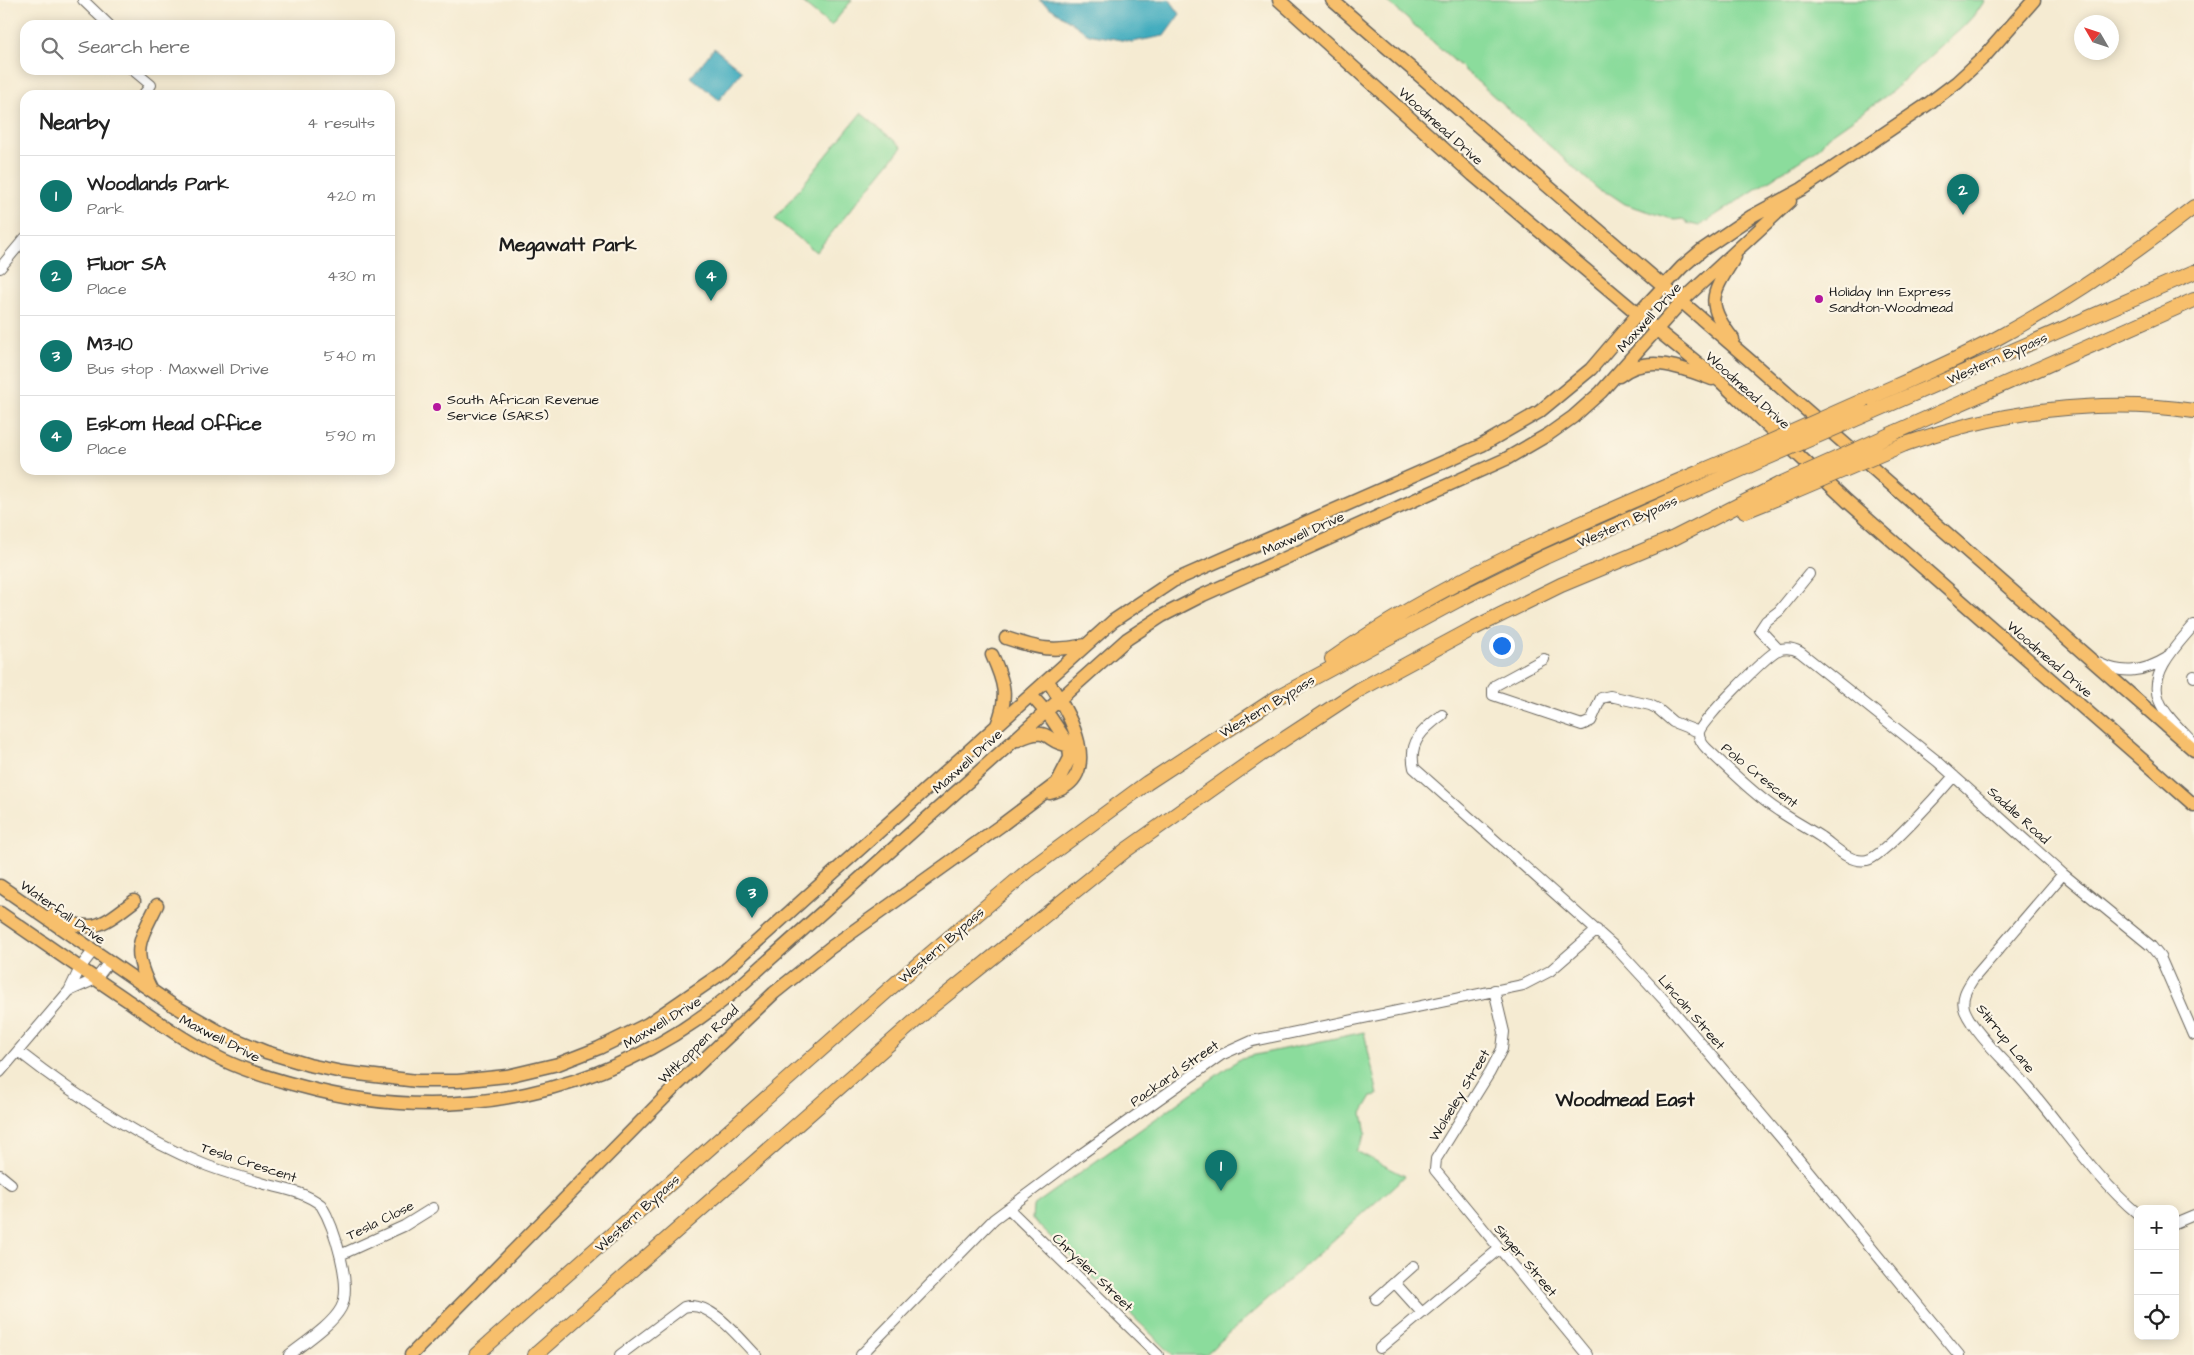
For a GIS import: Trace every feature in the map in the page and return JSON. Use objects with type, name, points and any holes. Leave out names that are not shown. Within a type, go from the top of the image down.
[{"type":"highway","points":[[1759,454],[1862,401],[1954,360],[2042,313],[2146,246],[2194,207]]},
{"type":"highway","name":"Western Bypass","points":[[476,1355],[902,977],[1029,870],[1155,777],[1278,697],[1458,600],[1759,454],[1872,412],[2194,272]]},
{"type":"highway","name":"Western Bypass","points":[[535,1355],[931,1007],[1126,850],[1260,755],[1359,690],[1474,628],[1562,585],[1782,490],[1896,432],[2194,300]]},
{"type":"highway","points":[[1782,490],[1905,444],[1966,425],[2010,415],[2056,409],[2117,405],[2194,411]]},
{"type":"main road","name":"Woodmead Drive","points":[[1279,0],[1473,175],[1721,382],[1847,501],[2194,805]]},
{"type":"main road","name":"Woodmead Drive","points":[[1332,0],[1747,358],[2194,750]]},
{"type":"main road","name":"Maxwell Drive","points":[[109,962],[200,1022],[244,1044],[309,1065],[382,1078],[417,1081],[458,1081],[507,1076],[558,1064],[599,1048],[648,1024],[722,973],[1128,609],[1173,581],[1482,444],[1532,417],[1561,396],[1591,369],[1664,286],[1702,250],[1752,216],[1802,189],[1928,104],[1957,82],[1992,49],[2034,0]]},
{"type":"main road","name":"Maxwell Drive","points":[[96,979],[182,1038],[223,1060],[262,1076],[358,1100],[450,1104],[496,1100],[529,1094],[605,1070],[649,1050],[708,1013],[1127,639],[1162,616],[1252,572],[1506,459],[1561,426],[1601,392],[1681,302],[1802,189]]},
{"type":"main road","points":[[1743,244],[1718,285],[1714,302],[1715,311],[1720,321],[1747,358]]},
{"type":"main road","points":[[1601,392],[1628,370],[1652,364],[1675,366],[1721,382]]},
{"type":"main road","points":[[1006,638],[1035,648],[1054,650],[1087,645]]},
{"type":"main road","points":[[992,655],[1004,688],[1003,711],[996,727]]},
{"type":"main road","name":"Witkoppen Road","points":[[1041,796],[1055,792],[1067,785],[1074,777],[1080,764],[1081,754],[1059,699],[1048,681]]},
{"type":"main road","points":[[1031,695],[1065,736],[1069,745]]},
{"type":"main road","points":[[1008,745],[1036,733],[1046,735],[1069,745]]},
{"type":"main road","name":"Witkoppen Road","points":[[411,1355],[677,1085],[768,998],[830,948],[1057,783],[1070,758],[1069,745]]},
{"type":"main road","name":"Waterfall Drive","points":[[0,886],[109,962]]},
{"type":"main road","points":[[804,898],[818,916]]},
{"type":"main road","points":[[29,906],[68,923],[86,927],[104,922],[134,901]]},
{"type":"main road","points":[[153,992],[139,964],[138,952],[143,934],[157,905]]},
{"type":"main road","points":[[0,913],[96,979]]},
{"type":"street","points":[[83,0],[104,20]]},
{"type":"street","points":[[139,75],[151,85],[147,90]]},
{"type":"street","points":[[0,268],[20,244]]},
{"type":"street","points":[[1544,659],[1496,685],[1493,689],[1493,695],[1582,725],[1590,721],[1602,698],[1610,696],[1650,705],[1663,712],[1673,722],[1699,732],[1708,716],[1772,654],[1783,649],[1760,630],[1766,621],[1779,611],[1808,574]]},
{"type":"street","points":[[2194,625],[2168,657],[2160,674],[2157,688],[2158,699],[2164,710],[2194,744]]},
{"type":"street","name":"Saddle Road","points":[[1783,649],[1795,649],[1803,654],[1937,760],[2063,874],[2151,946],[2160,957],[2189,1009],[2194,1035]]},
{"type":"street","points":[[2087,657],[2105,666],[2130,670],[2152,668],[2168,657]]},
{"type":"street","name":"Lincoln Street","points":[[1442,715],[1417,737],[1413,750],[1414,768],[1597,930],[1665,1001],[1959,1355]]},
{"type":"street","name":"Polo Crescent","points":[[1699,732],[1700,739],[1707,749],[1778,811],[1823,838],[1848,856],[1860,861],[1867,861],[1878,855],[1923,811],[1954,776]]},
{"type":"street","name":"Stirrup Lane","points":[[2063,874],[1973,979],[1965,993],[1965,1011],[2108,1185],[2134,1210]]},
{"type":"street","name":"Packard Street","points":[[861,1355],[994,1220],[1088,1150],[1235,1048],[1252,1041],[1515,987],[1534,981],[1550,971],[1597,930]]},
{"type":"street","points":[[0,1072],[69,992],[80,968],[93,951]]},
{"type":"street","points":[[69,992],[96,979],[109,962]]},
{"type":"street","name":"Wolseley Street","points":[[1443,1182],[1435,1170],[1436,1159],[1502,1050],[1504,1032],[1494,990]]},
{"type":"street","name":"Tesla Crescent","points":[[18,1051],[59,1083],[111,1115],[168,1146],[211,1166],[316,1200],[325,1211],[340,1255],[345,1288],[341,1308],[334,1317],[290,1355]]},
{"type":"street","points":[[0,1175],[11,1184]]},
{"type":"street","name":"Singer Street","points":[[1443,1182],[1587,1355]]},
{"type":"street","name":"Tesla Close","points":[[340,1255],[404,1226],[433,1208]]},
{"type":"street","name":"Chrysler Street","points":[[1009,1208],[1158,1355]]},
{"type":"street","points":[[2179,1222],[2194,1215]]},
{"type":"street","points":[[1380,1348],[1499,1249]]},
{"type":"street","points":[[1376,1299],[1413,1266]]},
{"type":"street","points":[[1395,1283],[1422,1313]]},
{"type":"street","points":[[620,1355],[684,1306],[699,1305],[706,1308],[756,1355]]},
{"type":"green space","points":[[799,0],[852,0],[831,26]]},
{"type":"green space","points":[[1386,0],[1985,0],[1963,27],[1890,93],[1827,137],[1819,148],[1699,226],[1687,223],[1682,219],[1675,220],[1625,204],[1610,194],[1599,190]]},
{"type":"green space","points":[[861,113],[902,147],[816,252],[775,219]]},
{"type":"green space","points":[[1364,1032],[1378,1095],[1372,1096],[1362,1113],[1366,1133],[1356,1151],[1405,1176],[1205,1355],[1173,1355],[1032,1219],[1033,1206],[1241,1058]]},
{"type":"water","points":[[1039,0],[1170,0],[1180,14],[1164,36],[1132,42],[1088,34]]},
{"type":"water","points":[[714,48],[742,71],[719,100],[691,77]]},
{"type":"place","name":"Fluor SA","points":[[1963,215]]},
{"type":"place","name":"Holiday Inn Express Sandton-Woodmead","points":[[1819,299]]},
{"type":"place","name":"Eskom Head Office","points":[[711,301]]},
{"type":"place","name":"South African Revenue Service (SARS)","points":[[437,407]]},
{"type":"place","name":"M3-10","points":[[752,918]]},
{"type":"place","name":"Woodlands Park","points":[[1221,1191]]},
{"type":"district","name":"Megawatt Park","points":[[568,244]]},
{"type":"district","name":"Woodmead East","points":[[1625,1099]]}]
